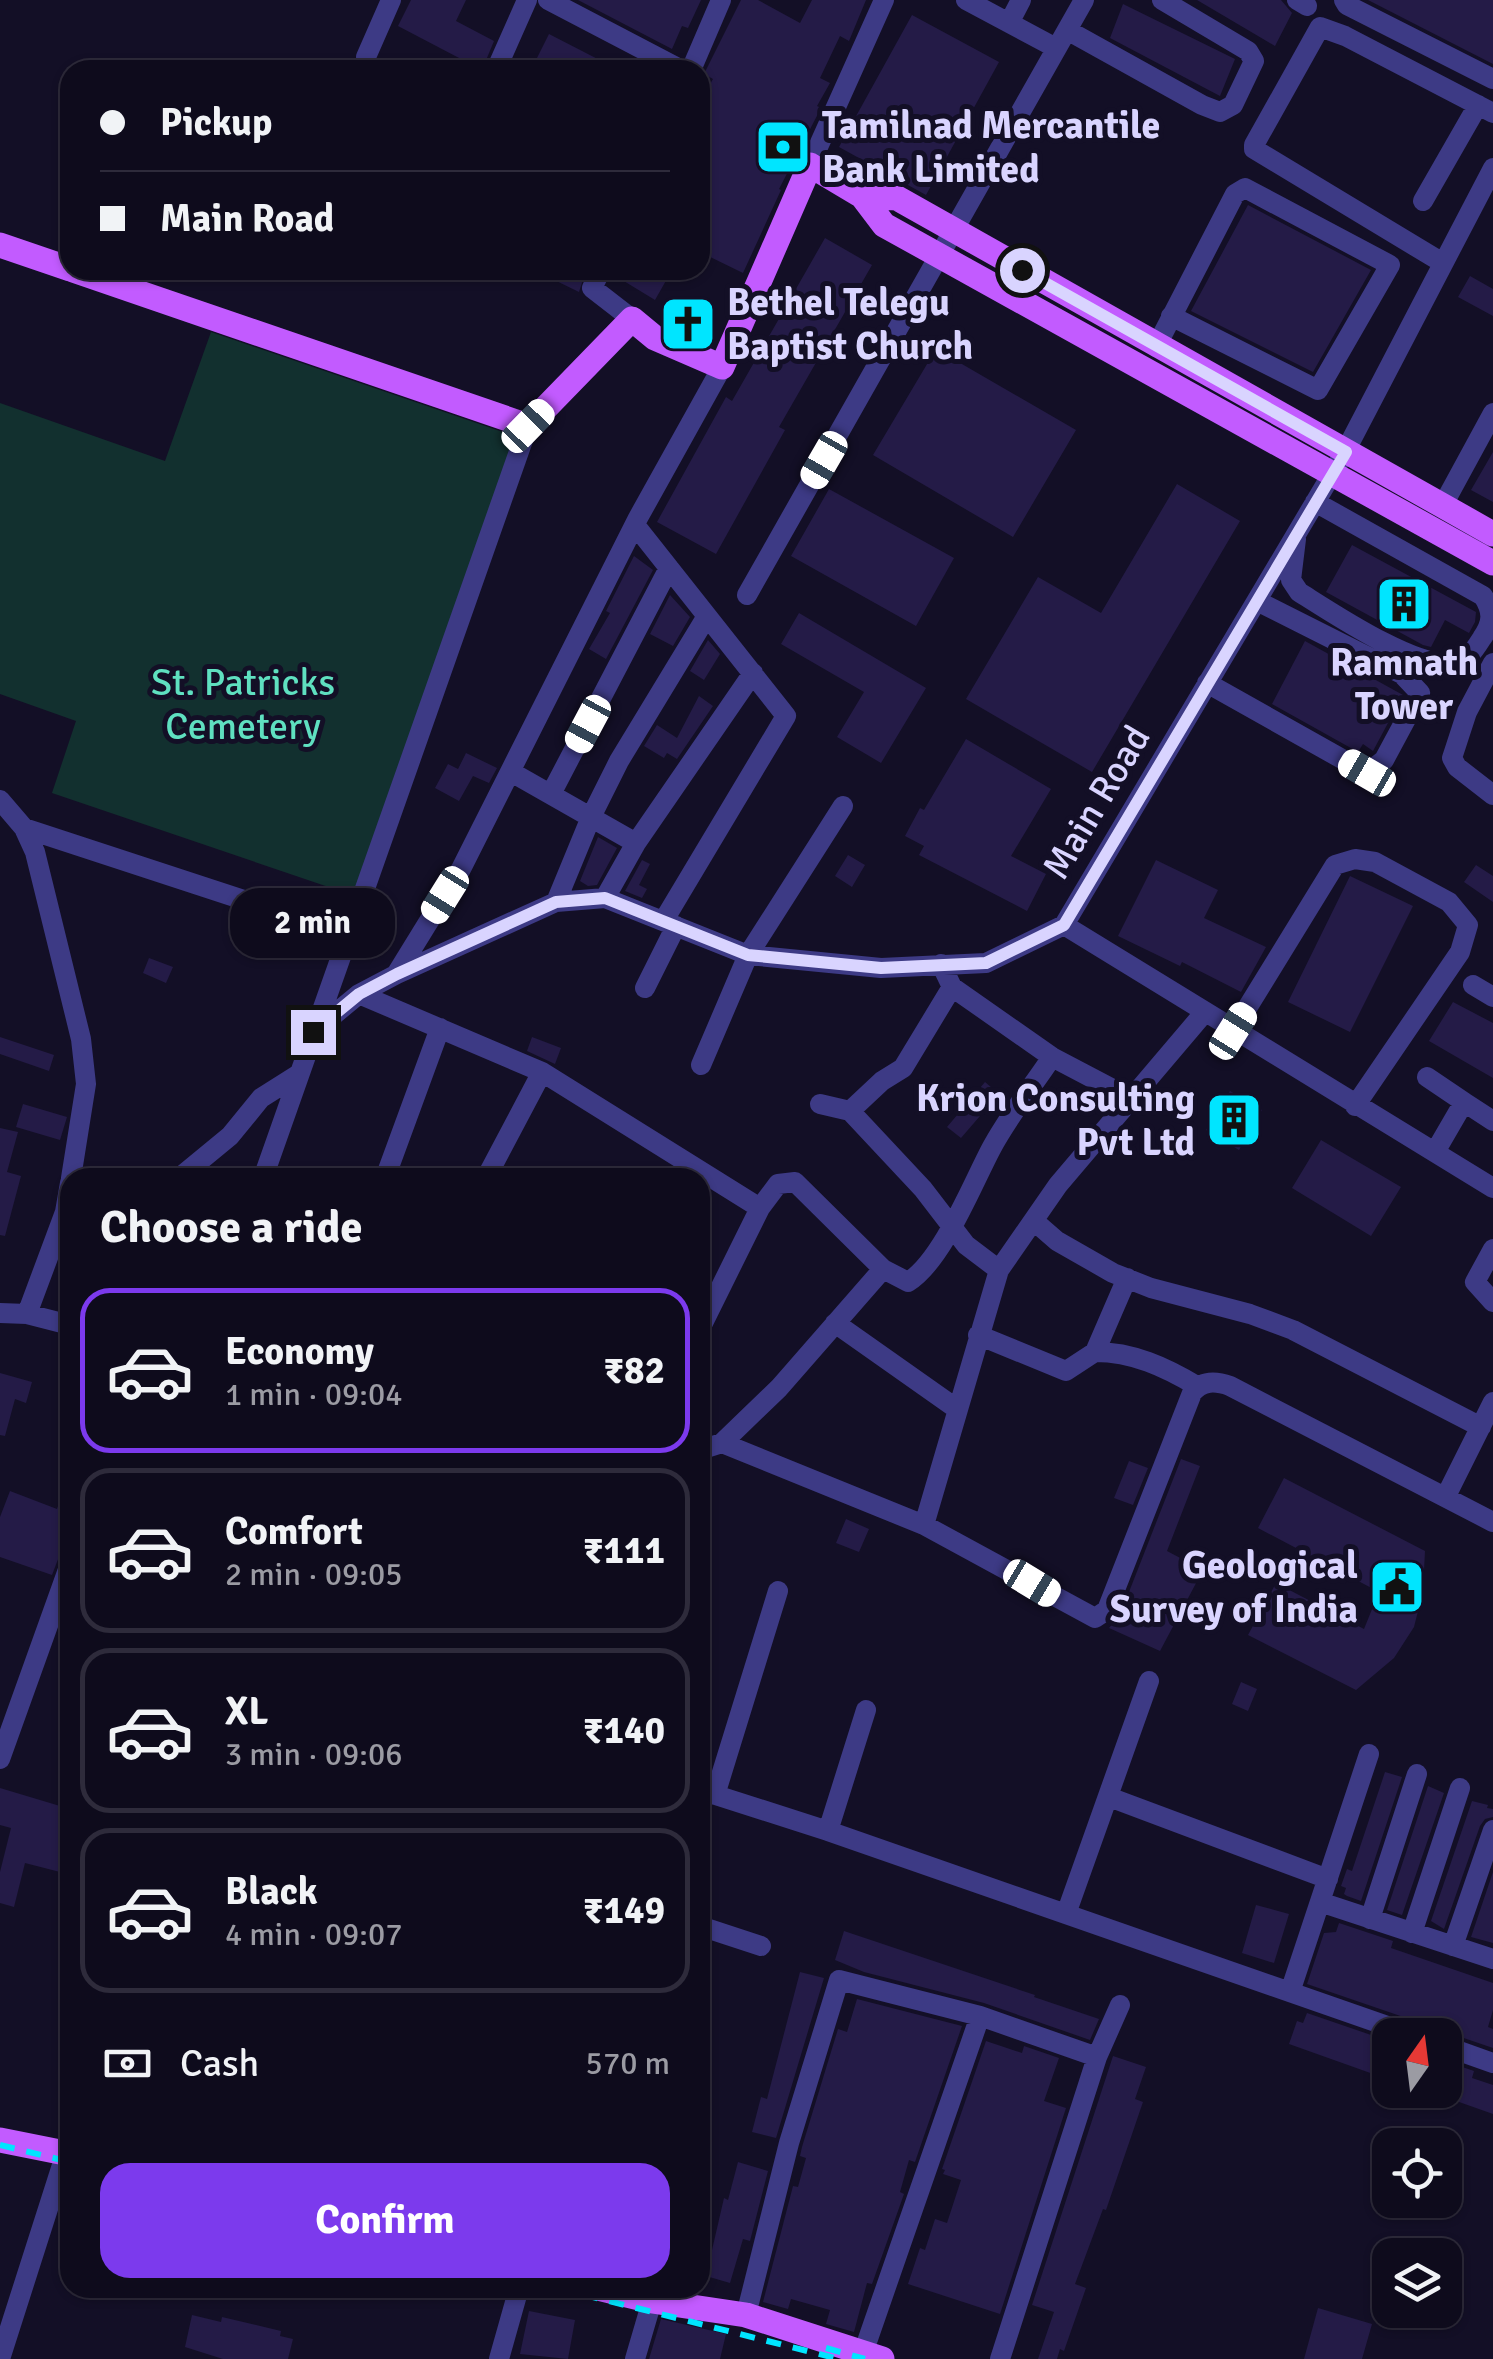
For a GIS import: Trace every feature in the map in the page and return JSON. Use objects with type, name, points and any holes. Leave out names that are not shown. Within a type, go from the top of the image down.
[{"type":"main road","points":[[104,280],[528,426],[632,319],[655,338],[722,367],[810,165],[862,196],[884,225],[940,256],[1339,463],[1442,505],[1493,534]]},
{"type":"main road","points":[[862,196],[897,198],[1156,347],[1493,563]]},
{"type":"main road","points":[[0,245],[60,265]]},
{"type":"main road","points":[[0,2140],[60,2148]]},
{"type":"main road","points":[[640,2298],[746,2315],[868,2357]]},
{"type":"street","points":[[366,57],[390,0]]},
{"type":"street","points":[[501,60],[528,0]]},
{"type":"street","points":[[548,0],[663,60]]},
{"type":"street","points":[[695,60],[721,0]]},
{"type":"street","points":[[810,165],[884,0]]},
{"type":"street","points":[[966,0],[1056,48]]},
{"type":"street","points":[[1009,23],[1022,0]]},
{"type":"street","points":[[748,595],[1084,0]]},
{"type":"street","points":[[1068,30],[1202,105],[1220,112],[1234,105],[1254,61],[1248,50],[1162,0]]},
{"type":"street","points":[[1344,0],[1493,79]]},
{"type":"street","points":[[1424,200],[1486,109],[1320,26],[1254,150],[1444,264]]},
{"type":"street","name":"Main Road","points":[[313,1032],[359,994],[556,902],[605,898],[748,955],[881,968],[986,963],[1064,925],[1339,463],[1444,264],[1485,204],[1493,168]]},
{"type":"street","points":[[1156,347],[1171,316],[1234,194],[1246,188],[1390,266],[1318,390],[1171,316]]},
{"type":"street","points":[[596,280],[592,288],[632,319]]},
{"type":"street","points":[[397,974],[461,869],[635,524],[722,367]]},
{"type":"street","points":[[1442,505],[1493,413]]},
{"type":"street","points":[[267,1168],[528,426]]},
{"type":"street","points":[[1296,536],[1292,580],[1298,592],[1423,662],[1454,664],[1471,655],[1490,626],[1492,609],[1483,596],[1315,502]]},
{"type":"street","points":[[635,524],[786,716],[670,923],[645,988]]},
{"type":"street","points":[[552,792],[669,568]]},
{"type":"street","points":[[1208,683],[1367,773],[1384,760],[1420,693],[1412,682],[1256,601]]},
{"type":"street","points":[[556,902],[619,761],[707,616]]},
{"type":"street","points":[[1493,663],[1467,712],[1452,758],[1493,795]]},
{"type":"street","points":[[605,898],[636,844],[753,673]]},
{"type":"street","points":[[511,772],[552,792],[636,844]]},
{"type":"street","points":[[0,800],[24,828],[35,852],[82,1039],[86,1084],[73,1168]]},
{"type":"street","points":[[701,1064],[748,955],[843,806]]},
{"type":"street","points":[[24,828],[348,934]]},
{"type":"street","points":[[1233,1031],[1336,866],[1355,859],[1375,862],[1449,902],[1468,925],[1460,952],[1355,1106]]},
{"type":"street","points":[[1064,925],[1493,1188]]},
{"type":"street","points":[[941,964],[952,987],[1052,1057],[1132,1100]]},
{"type":"street","points":[[1473,985],[1493,997]]},
{"type":"street","points":[[850,1111],[902,1068],[952,987]]},
{"type":"street","points":[[359,994],[542,1072],[696,1168]]},
{"type":"street","points":[[924,1524],[998,1270],[1058,1185],[1204,1013]]},
{"type":"street","points":[[389,1168],[440,1028]]},
{"type":"street","points":[[710,1309],[760,1208],[778,1184],[796,1182],[883,1269],[905,1282],[912,1280],[927,1264],[991,1149],[1052,1057]]},
{"type":"street","points":[[491,1168],[542,1072]]},
{"type":"street","points":[[191,1168],[230,1136],[261,1098],[300,1074]]},
{"type":"street","points":[[1427,1077],[1493,1120]]},
{"type":"street","points":[[1434,1152],[1464,1102]]},
{"type":"street","points":[[820,1104],[850,1111],[923,1188],[966,1245],[998,1270]]},
{"type":"street","points":[[710,1177],[760,1208]]},
{"type":"street","points":[[1034,1220],[1057,1241],[1127,1278],[1293,1330],[1480,1427]]},
{"type":"street","points":[[27,1314],[60,1223]]},
{"type":"street","points":[[1493,1249],[1475,1282],[1493,1302]]},
{"type":"street","points":[[710,1447],[722,1443],[780,1388],[883,1269]]},
{"type":"street","points":[[978,1335],[1066,1372],[1095,1352],[1127,1278]]},
{"type":"street","points":[[0,1312],[60,1322]]},
{"type":"street","points":[[835,1323],[957,1408]]},
{"type":"street","points":[[1095,1352],[1149,1361],[1197,1386],[1218,1382],[1230,1386],[1493,1522]]},
{"type":"street","points":[[722,1443],[924,1524],[1005,1566],[1088,1617],[1102,1615],[1197,1386]]},
{"type":"street","points":[[1446,1496],[1493,1402]]},
{"type":"street","points":[[710,1787],[778,1591]]},
{"type":"street","points":[[0,1759],[60,1592]]},
{"type":"street","points":[[1066,1914],[1149,1681]]},
{"type":"street","points":[[828,1831],[866,1710]]},
{"type":"street","points":[[1290,1992],[1369,1754]]},
{"type":"street","points":[[1370,1918],[1417,1774]]},
{"type":"street","points":[[1412,1932],[1460,1788]]},
{"type":"street","points":[[710,1794],[1372,2021]]},
{"type":"street","points":[[1109,1797],[1328,1878]]},
{"type":"street","points":[[1453,1946],[1493,1830]]},
{"type":"street","points":[[1320,1902],[1493,1959]]},
{"type":"street","points":[[710,1929],[761,1946]]},
{"type":"street","points":[[746,2315],[789,2143],[839,1980],[980,2016],[1097,2058]]},
{"type":"street","points":[[1000,2359],[1097,2058],[1120,2005]]},
{"type":"street","points":[[868,2357],[980,2016]]},
{"type":"street","points":[[1462,2052],[1493,2063]]},
{"type":"street","points":[[0,2359],[60,2176]]},
{"type":"street","points":[[499,2359],[516,2298]]},
{"type":"street","points":[[635,2359],[652,2301]]},
{"type":"green space","name":"St. Patricks Cemetery","points":[[211,332],[517,437],[358,897],[52,793],[76,721],[0,694],[0,403],[165,461]]},
{"type":"building","points":[[411,0],[466,0],[456,21],[494,41],[486,60],[463,60],[398,26]]},
{"type":"building","points":[[578,0],[701,0],[688,28],[682,26],[672,49]]},
{"type":"building","points":[[741,0],[758,0],[800,23],[812,0],[866,0],[849,41],[840,36],[820,78],[830,83],[817,106],[821,108],[779,189],[743,273],[710,257],[710,62]]},
{"type":"building","points":[[1197,0],[1281,0],[1292,13],[1275,46]]},
{"type":"building","points":[[1368,0],[1493,0],[1493,64]]},
{"type":"building","points":[[1123,4],[1235,59],[1220,96],[1110,38]]},
{"type":"building","points":[[912,15],[999,62],[926,195],[839,147]]},
{"type":"building","points":[[549,34],[600,60],[536,60]]},
{"type":"building","points":[[1248,205],[1371,270],[1313,372],[1191,311]]},
{"type":"building","points":[[825,238],[872,265],[779,427],[785,430],[716,554],[657,522],[726,397],[732,401]]},
{"type":"building","points":[[1470,276],[1493,289],[1493,316],[1458,297]]},
{"type":"building","points":[[554,280],[583,280],[579,292]]},
{"type":"building","points":[[622,280],[666,280],[655,300]]},
{"type":"building","name":"Bethel Telegu Baptist Church","points":[[671,304],[714,325],[705,342],[662,322]]},
{"type":"building","points":[[936,349],[1076,430],[1013,537],[873,455]]},
{"type":"building","points":[[1493,452],[1493,502],[1471,490]]},
{"type":"building","points":[[1177,484],[1240,521],[1092,772],[966,699],[1038,577],[1101,613]]},
{"type":"building","points":[[829,489],[954,558],[916,626],[791,556]]},
{"type":"building","name":"Ramnath Tower","points":[[1352,545],[1476,612],[1469,633],[1445,620],[1431,647],[1423,645],[1326,592]]},
{"type":"building","points":[[634,556],[653,570],[606,659],[589,649],[610,613],[606,611]]},
{"type":"building","points":[[670,595],[690,617],[673,646],[650,634]]},
{"type":"building","points":[[799,613],[926,688],[881,763],[837,737],[864,692],[781,644]]},
{"type":"building","points":[[708,640],[720,654],[704,680],[690,671]]},
{"type":"building","points":[[1305,641],[1403,695],[1373,751],[1363,744],[1358,752],[1272,704]]},
{"type":"building","points":[[699,696],[713,706],[677,759],[667,753],[664,758],[644,746],[657,725],[677,738]]},
{"type":"building","points":[[966,739],[1051,789],[1011,856],[1046,874],[1027,911],[919,855],[924,846],[905,836]]},
{"type":"building","points":[[466,753],[497,768],[489,783],[473,776],[459,801],[435,788],[448,764],[458,769]]},
{"type":"building","points":[[598,837],[617,848],[597,885],[588,886],[580,881]]},
{"type":"building","points":[[848,855],[865,865],[852,887],[835,876]]},
{"type":"building","points":[[642,860],[650,864],[639,885],[647,889],[642,898],[625,891]]},
{"type":"building","points":[[1156,860],[1218,890],[1204,918],[1266,947],[1241,992],[1118,936]]},
{"type":"building","points":[[1476,865],[1493,876],[1493,902],[1464,882]]},
{"type":"building","points":[[1350,876],[1413,906],[1350,1032],[1288,1002]]},
{"type":"building","points":[[149,958],[173,967],[166,983],[143,973]]},
{"type":"building","points":[[1453,1002],[1493,1023],[1493,1078],[1429,1041]]},
{"type":"building","points":[[0,1037],[54,1055],[49,1071],[0,1054]]},
{"type":"building","points":[[532,1037],[561,1048],[555,1064],[527,1051]]},
{"type":"building","points":[[985,1082],[999,1094],[961,1138],[947,1127]]},
{"type":"building","name":"Krion Consulting Pvt Ltd","points":[[1230,1091],[1262,1110],[1239,1150],[1206,1130]]},
{"type":"building","points":[[23,1104],[67,1117],[60,1140],[16,1127]]},
{"type":"building","points":[[0,1128],[18,1132],[7,1172],[21,1176],[5,1236],[0,1235]]},
{"type":"building","points":[[1321,1140],[1401,1187],[1371,1236],[1292,1188]]},
{"type":"building","points":[[0,1373],[32,1382],[26,1403],[15,1399],[5,1436],[0,1435]]},
{"type":"building","points":[[1181,1459],[1200,1466],[1167,1551],[1203,1570],[1160,1651],[1109,1628],[1120,1615]]},
{"type":"building","points":[[1129,1461],[1148,1468],[1133,1505],[1114,1498]]},
{"type":"building","name":"Geological Survey of India","points":[[1284,1478],[1425,1551],[1423,1591],[1414,1627],[1394,1658],[1356,1690],[1248,1635],[1276,1583],[1364,1629],[1379,1592],[1258,1528]]},
{"type":"building","points":[[10,1491],[57,1509],[60,1501],[60,1554],[52,1575],[0,1557],[0,1517]]},
{"type":"building","points":[[846,1519],[869,1529],[859,1552],[836,1543]]},
{"type":"building","points":[[1241,1682],[1257,1689],[1248,1711],[1232,1704]]},
{"type":"building","points":[[1385,1772],[1402,1777],[1361,1901],[1344,1894],[1346,1888],[1341,1886],[1347,1869],[1352,1871]]},
{"type":"building","points":[[1428,1786],[1444,1793],[1402,1915],[1387,1910]]},
{"type":"building","points":[[0,1788],[60,1806],[60,1872],[25,1863],[14,1907],[0,1903],[0,1872],[11,1828],[0,1825]]},
{"type":"building","points":[[1472,1801],[1488,1805],[1493,1809],[1493,1817],[1480,1826],[1444,1929],[1431,1921]]},
{"type":"building","points":[[1493,1872],[1493,1943],[1471,1937]]},
{"type":"building","points":[[1256,1905],[1289,1914],[1274,1963],[1242,1953]]},
{"type":"building","points":[[1339,1923],[1393,1941],[1391,1948],[1493,1983],[1493,2010],[1488,2027],[1493,2029],[1493,2048],[1462,2037],[1462,2018],[1406,2018],[1307,1984],[1324,1933],[1336,1932]]},
{"type":"building","points":[[844,1931],[1099,2019],[1090,2040],[984,2003],[864,1972],[835,1960]]},
{"type":"building","points":[[800,1972],[824,1978],[776,2138],[752,2132],[761,2097],[767,2099]]},
{"type":"building","points":[[857,1999],[962,2026],[915,2162],[909,2160],[900,2192],[904,2194],[872,2284],[867,2283],[854,2332],[826,2324],[830,2310],[791,2299],[788,2309],[763,2302],[793,2186],[798,2187],[806,2158],[800,2156],[802,2147],[838,2029],[847,2032]]},
{"type":"building","points":[[1307,2013],[1372,2035],[1372,2074],[1289,2044],[1297,2021],[1303,2023]]},
{"type":"building","points":[[986,2041],[1022,2053],[1024,2046],[1059,2058],[1044,2101],[1066,2108],[1000,2314],[908,2284],[935,2219],[947,2223],[961,2180],[943,2174],[942,2169]]},
{"type":"building","points":[[1113,2056],[1146,2067],[1135,2099],[1143,2102],[1106,2210],[1103,2209],[1075,2284],[1086,2288],[1064,2351],[1060,2349],[1057,2359],[1038,2359],[1054,2312],[1032,2305]]},
{"type":"building","points":[[1462,2067],[1474,2071],[1472,2078],[1493,2085],[1493,2114],[1462,2103]]},
{"type":"building","points":[[738,2162],[768,2171],[750,2241],[743,2239],[730,2283],[710,2277],[710,2259],[724,2198],[728,2200]]},
{"type":"building","points":[[1318,2308],[1372,2324],[1362,2359],[1304,2359]]},
{"type":"building","points":[[529,2311],[575,2320],[568,2359],[520,2354]]},
{"type":"building","points":[[192,2315],[221,2322],[222,2317],[281,2331],[280,2336],[293,2339],[288,2359],[223,2359],[185,2347]]},
{"type":"building","points":[[661,2319],[726,2334],[720,2359],[649,2359]]},
{"type":"railway","points":[[0,2145],[60,2160]]},
{"type":"railway","points":[[597,2298],[839,2359]]},
{"type":"railway","points":[[826,2348],[865,2359]]},
{"type":"place","name":"Tamilnad Mercantile Bank Limited","points":[[783,147]]},
{"type":"place","name":"Bethel Telegu Baptist Church","points":[[688,324]]},
{"type":"place","name":"Ramnath Tower","points":[[1404,604]]},
{"type":"place","name":"Krion Consulting Pvt Ltd","points":[[1234,1120]]},
{"type":"place","name":"Geological Survey of India","points":[[1397,1587]]},
{"type":"route","points":[[313,1032],[359,994],[397,974],[556,902],[590,897],[605,898],[748,955],[881,968],[986,963],[1064,925],[1346,452],[1022,270]]}]
